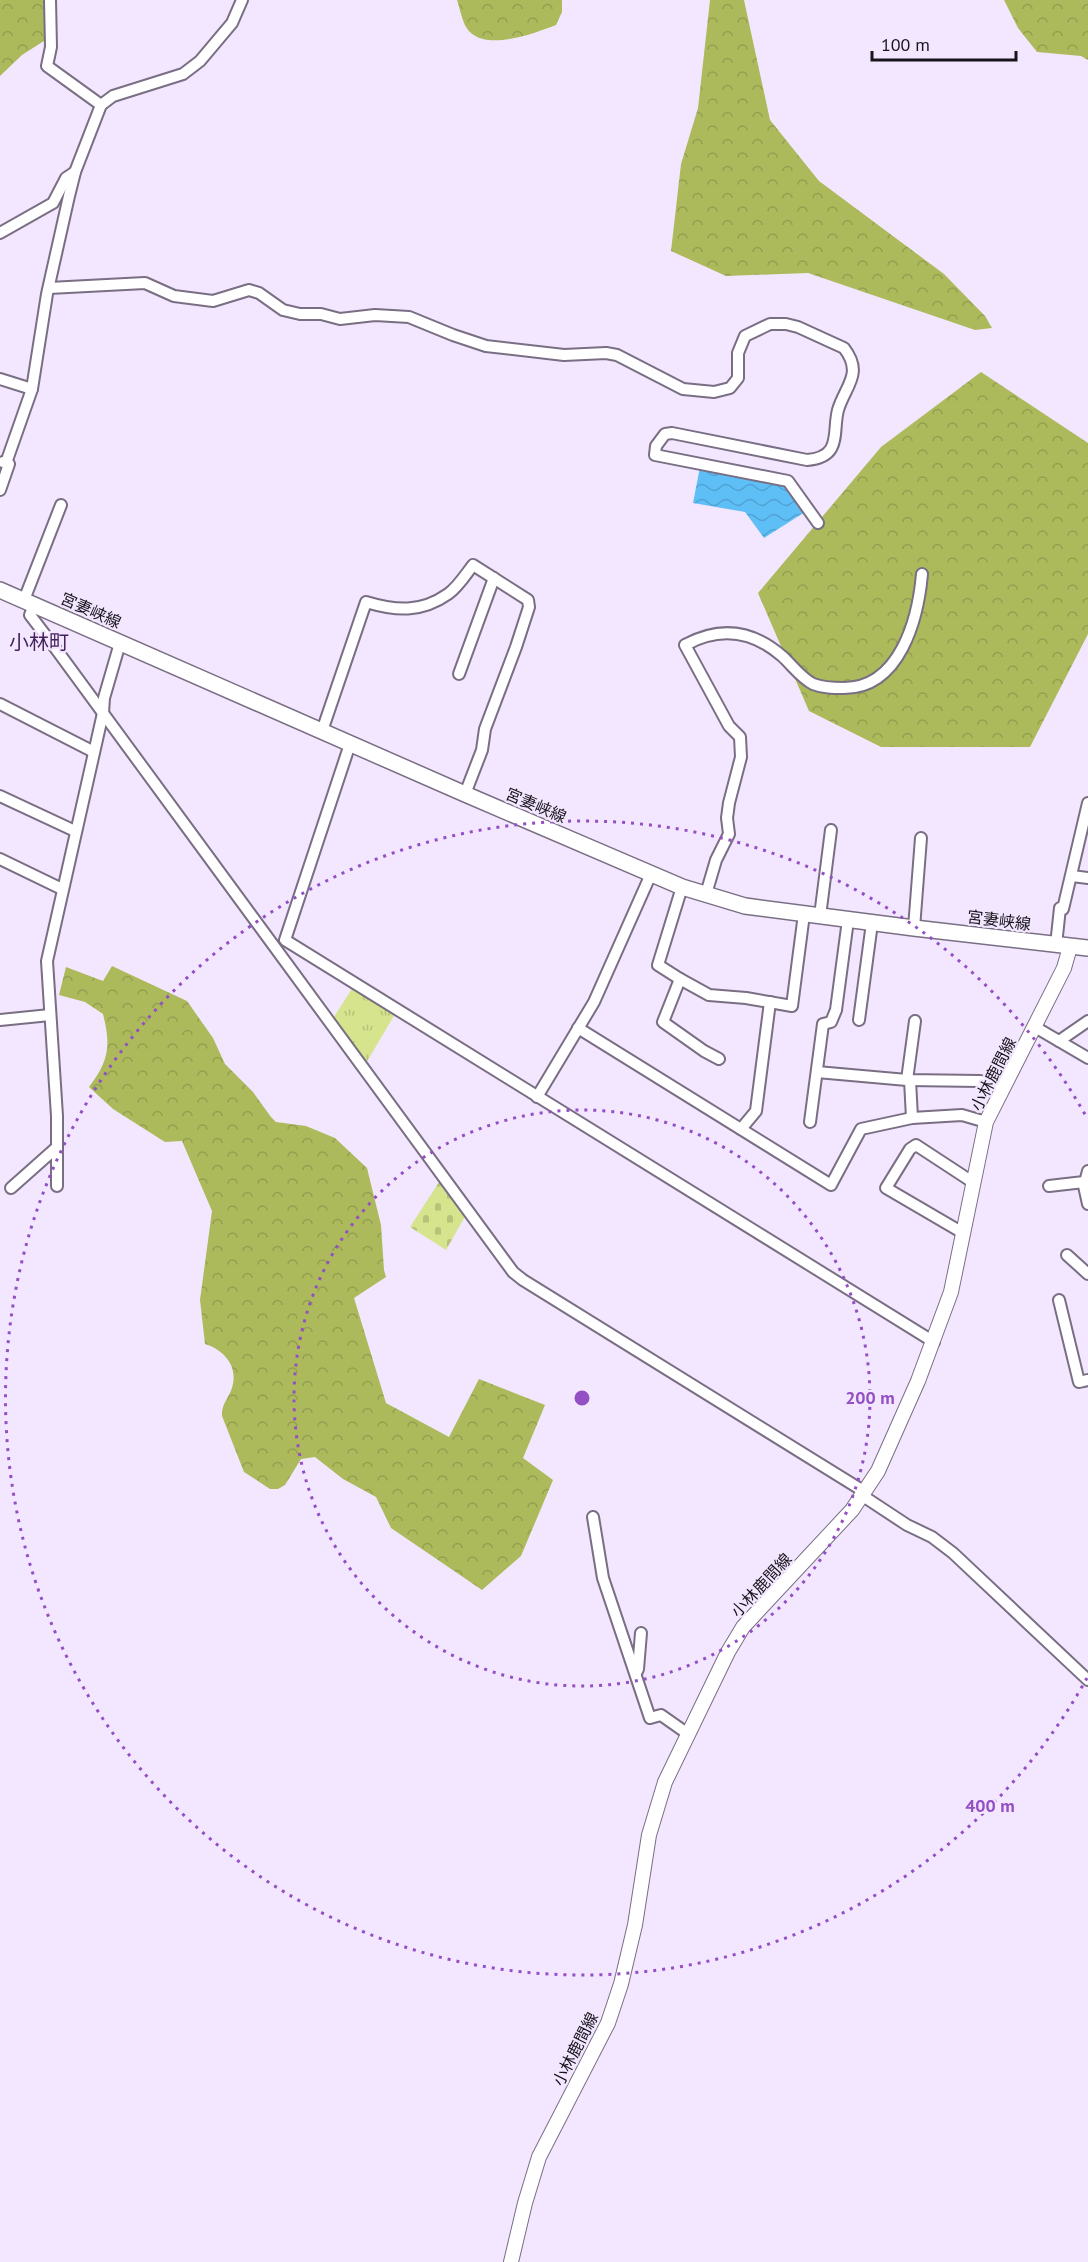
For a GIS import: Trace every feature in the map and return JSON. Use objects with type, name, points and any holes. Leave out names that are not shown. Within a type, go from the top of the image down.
[{"type":"main road","name":"宮妻峡線","points":[[0,590],[682,887],[745,906],[1088,948]]},
{"type":"main road","name":"小林鹿間線","points":[[511,2262],[539,2157],[595,2048],[615,2002],[629,1954],[653,1817],[665,1782],[728,1652],[743,1627],[844,1520],[864,1494],[890,1446],[934,1342],[951,1292],[987,1122],[1064,968],[1063,946]]},
{"type":"street","points":[[50,0],[51,46],[47,66],[101,105]]},
{"type":"street","points":[[0,490],[9,464],[3,462],[32,389],[49,288],[75,172],[101,105],[121,93],[165,82],[183,74],[200,62],[231,23],[242,0]]},
{"type":"street","points":[[0,233],[53,203],[66,178],[75,172]]},
{"type":"street","points":[[49,288],[145,283],[174,296],[213,301],[249,290],[260,293],[283,310],[300,314],[321,314],[340,319],[375,315],[409,317],[486,346],[564,355],[606,353],[617,355],[683,389],[703,392],[724,391],[735,382],[739,371],[739,347],[749,333],[775,323],[798,327],[844,348],[848,353],[853,370],[853,379],[838,409],[836,438],[833,445],[823,455],[807,460],[672,433],[665,434],[660,440],[655,455],[788,481],[818,523]]},
{"type":"street","points":[[0,379],[32,389]]},
{"type":"street","points":[[62,506],[29,603],[30,615],[513,1272],[864,1494],[907,1525],[932,1537],[1088,1680]]},
{"type":"street","points":[[322,731],[366,602],[392,610],[423,606],[450,593],[473,565],[528,600],[529,606],[485,729],[482,750],[465,794]]},
{"type":"street","points":[[706,894],[716,860],[729,834],[727,818],[741,757],[740,737],[729,726],[685,645],[711,634],[742,634],[762,642],[781,655],[810,682],[823,688],[854,688],[879,676],[895,661],[913,624],[922,574]]},
{"type":"street","points":[[459,674],[494,578]]},
{"type":"street","points":[[57,1186],[57,1116],[47,961],[103,713],[104,698],[120,643]]},
{"type":"street","points":[[0,704],[94,752]]},
{"type":"street","points":[[279,955],[350,744]]},
{"type":"street","points":[[0,796],[75,831]]},
{"type":"street","points":[[1063,946],[1060,908],[1063,909],[1072,876],[1088,803]]},
{"type":"street","points":[[820,916],[831,830]]},
{"type":"street","points":[[914,928],[921,838]]},
{"type":"street","points":[[0,859],[62,889]]},
{"type":"street","points":[[537,1097],[594,1002],[651,874]]},
{"type":"street","points":[[1072,876],[1088,878]]},
{"type":"street","points":[[682,887],[658,965],[709,995],[746,998],[792,1006],[804,914]]},
{"type":"street","points":[[810,1122],[823,1024],[831,1022],[836,1010],[848,920]]},
{"type":"street","points":[[859,1020],[872,923]]},
{"type":"street","points":[[285,940],[934,1342]]},
{"type":"street","points":[[680,979],[663,1022],[719,1059]]},
{"type":"street","points":[[741,1129],[756,1111],[770,1002]]},
{"type":"street","points":[[0,1020],[50,1015]]},
{"type":"street","points":[[912,1118],[909,1080],[915,1021]]},
{"type":"street","points":[[1059,1041],[1088,1021]]},
{"type":"street","points":[[1035,1027],[1088,1058]]},
{"type":"street","points":[[578,1028],[831,1185],[861,1129],[912,1118],[962,1115],[987,1122]]},
{"type":"street","points":[[817,1072],[909,1080],[980,1081],[1005,1086]]},
{"type":"street","points":[[963,1233],[886,1188],[910,1149],[916,1145],[974,1183]]},
{"type":"street","points":[[11,1188],[56,1148]]},
{"type":"street","points":[[1088,1171],[1084,1182],[1088,1204]]},
{"type":"street","points":[[1049,1186],[1084,1182]]},
{"type":"street","points":[[1067,1255],[1088,1274]]},
{"type":"street","points":[[1059,1300],[1079,1382],[1088,1380]]},
{"type":"street","points":[[593,1517],[603,1578],[650,1718],[661,1715],[688,1734]]},
{"type":"street","points":[[636,1674],[641,1633]]},
{"type":"green space","points":[[0,0],[51,0],[47,39],[22,55],[0,76]]},
{"type":"green space","points":[[457,0],[562,0],[562,12],[556,25],[509,39],[484,39],[474,35],[466,27]]},
{"type":"green space","points":[[710,0],[744,0],[770,120],[819,181],[944,274],[985,316],[992,328],[975,330],[808,273],[726,276],[671,251],[681,164],[698,108]]},
{"type":"green space","points":[[1004,0],[1088,0],[1088,60],[1081,56],[1037,52],[1018,28]]},
{"type":"green space","points":[[981,372],[1088,443],[1088,634],[1030,747],[881,747],[809,711],[758,593],[881,447]]},
{"type":"green space","points":[[112,966],[187,1001],[213,1038],[225,1064],[253,1092],[276,1122],[306,1126],[335,1138],[367,1168],[381,1225],[386,1277],[354,1298],[386,1403],[449,1437],[479,1379],[545,1405],[523,1458],[553,1480],[521,1556],[482,1590],[391,1528],[376,1497],[343,1479],[315,1457],[301,1459],[285,1485],[278,1489],[270,1489],[244,1472],[222,1416],[223,1407],[233,1384],[233,1370],[227,1358],[205,1344],[200,1300],[212,1211],[182,1141],[165,1142],[113,1109],[89,1087],[101,1069],[106,1053],[107,1035],[103,1014],[85,1002],[59,995],[66,967],[103,981]]},
{"type":"green space","points":[[353,987],[395,1014],[365,1065],[332,1020]]},
{"type":"green space","points":[[441,1179],[467,1213],[446,1250],[410,1227]]},
{"type":"water","points":[[700,467],[785,482],[805,512],[764,538],[745,512],[693,503]]},
{"type":"district","name":"小林町","points":[[39,642]]}]
